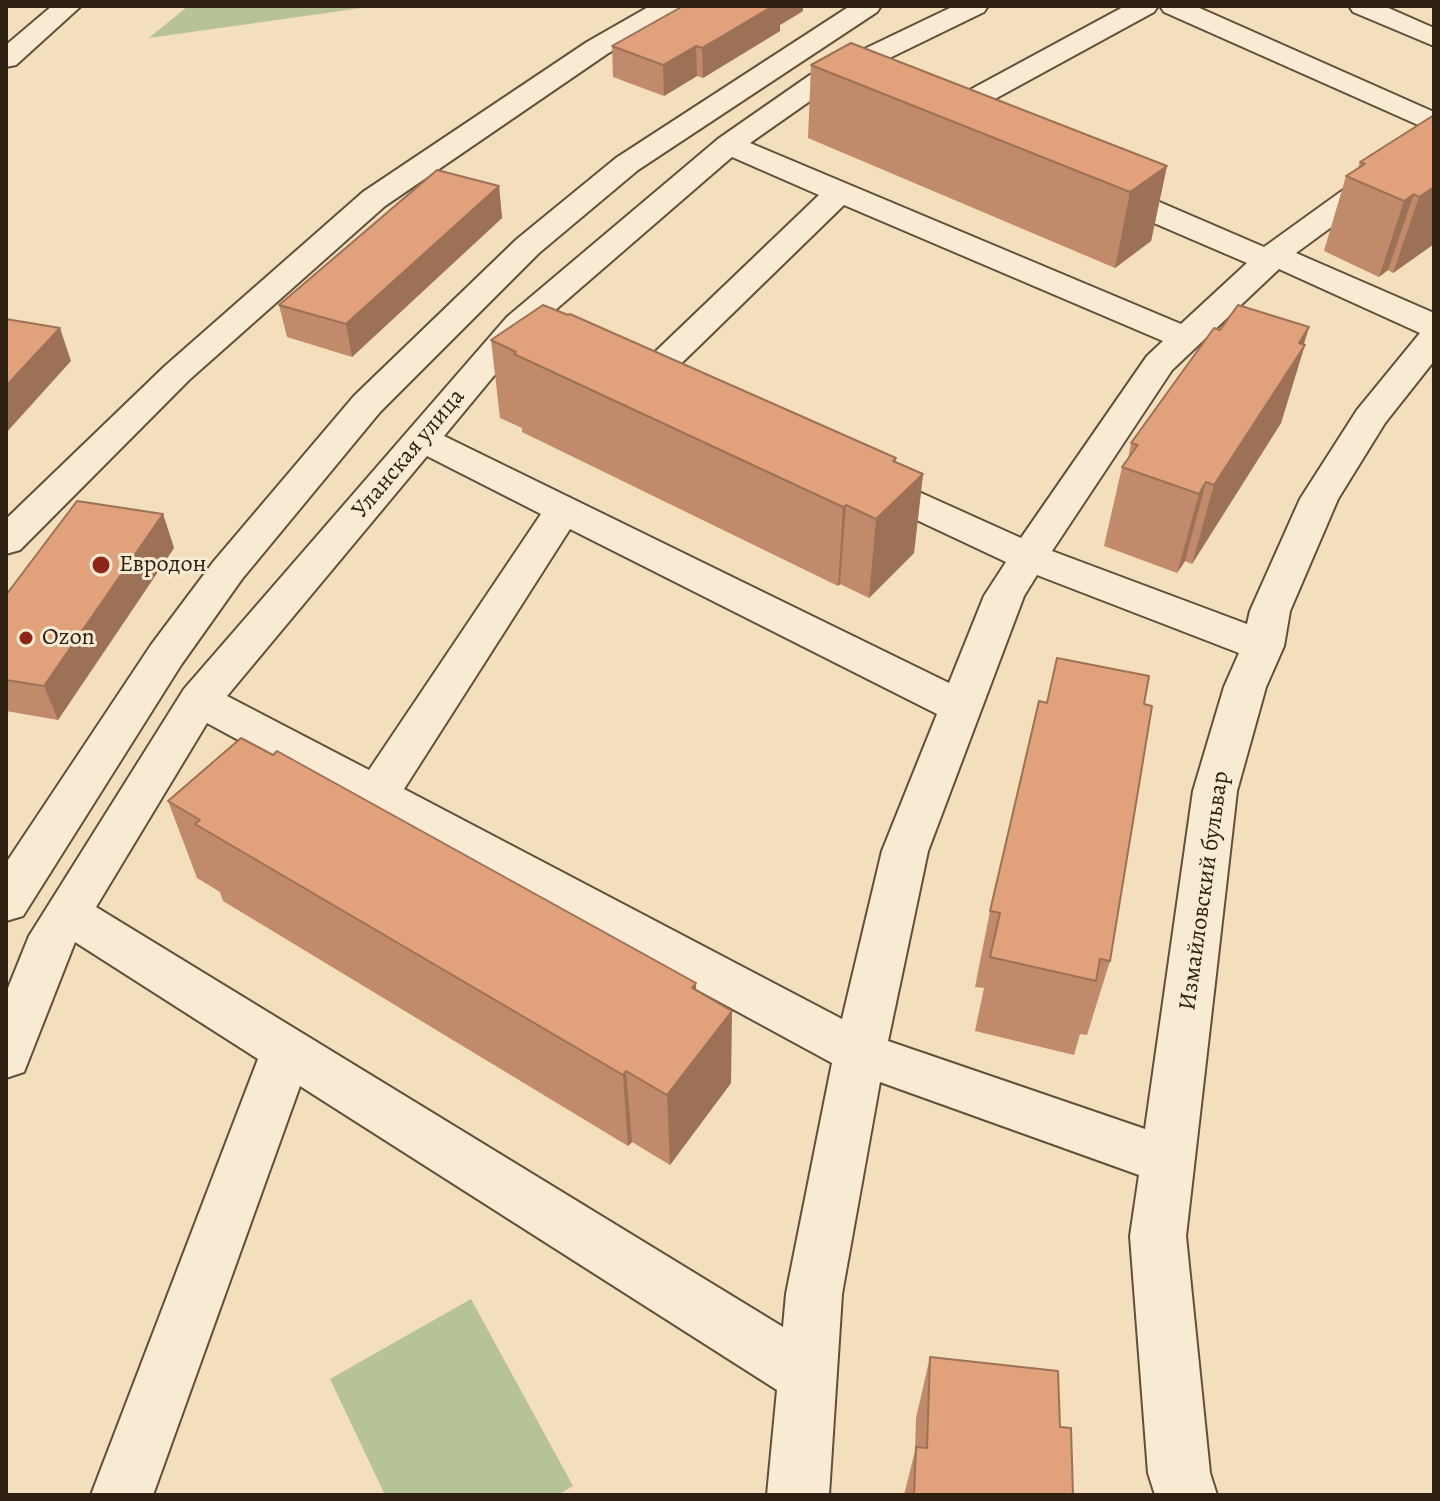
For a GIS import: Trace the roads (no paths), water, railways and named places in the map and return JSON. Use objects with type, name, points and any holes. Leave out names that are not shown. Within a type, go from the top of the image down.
[{"type":"street","points":[[6,59],[68,6]]},
{"type":"street","points":[[6,541],[177,373],[374,199],[597,48],[669,6]]},
{"type":"street","points":[[6,902],[166,655],[228,570],[367,404],[528,246],[627,164],[868,6]]},
{"type":"street","name":"Уланская улица","points":[[6,1056],[60,924],[199,700],[519,324],[728,145],[820,81],[975,6]]},
{"type":"street","points":[[968,131],[926,113],[1145,6]]},
{"type":"street","points":[[1173,6],[1434,123]]},
{"type":"street","points":[[1362,6],[1434,38]]},
{"type":"street","points":[[835,73],[874,90]]},
{"type":"street","points":[[728,145],[1185,338]]},
{"type":"street","points":[[798,1495],[814,1294],[860,1053],[905,851],[1004,596],[1159,363],[1272,258],[1393,168],[1434,146]]},
{"type":"street","points":[[1082,180],[1434,326]]},
{"type":"street","points":[[644,381],[840,192]]},
{"type":"street","points":[[519,324],[560,343]]},
{"type":"street","name":"Измайловский бульвар","points":[[1186,1495],[1179,1473],[1158,1236],[1215,791],[1245,687],[1263,646],[1270,611],[1319,499],[1370,418],[1434,338]]},
{"type":"street","points":[[421,439],[960,707]]},
{"type":"street","points":[[829,465],[1029,557],[1263,646]]},
{"type":"street","points":[[376,795],[563,510]]},
{"type":"street","points":[[199,700],[860,1053],[1168,1161]]},
{"type":"street","points":[[6,929],[60,924],[287,1050],[808,1376]]},
{"type":"street","points":[[122,1495],[287,1050]]},
{"type":"place","name":"Евродон","points":[[101,565]]},
{"type":"place","name":"Ozon","points":[[26,638]]}]
